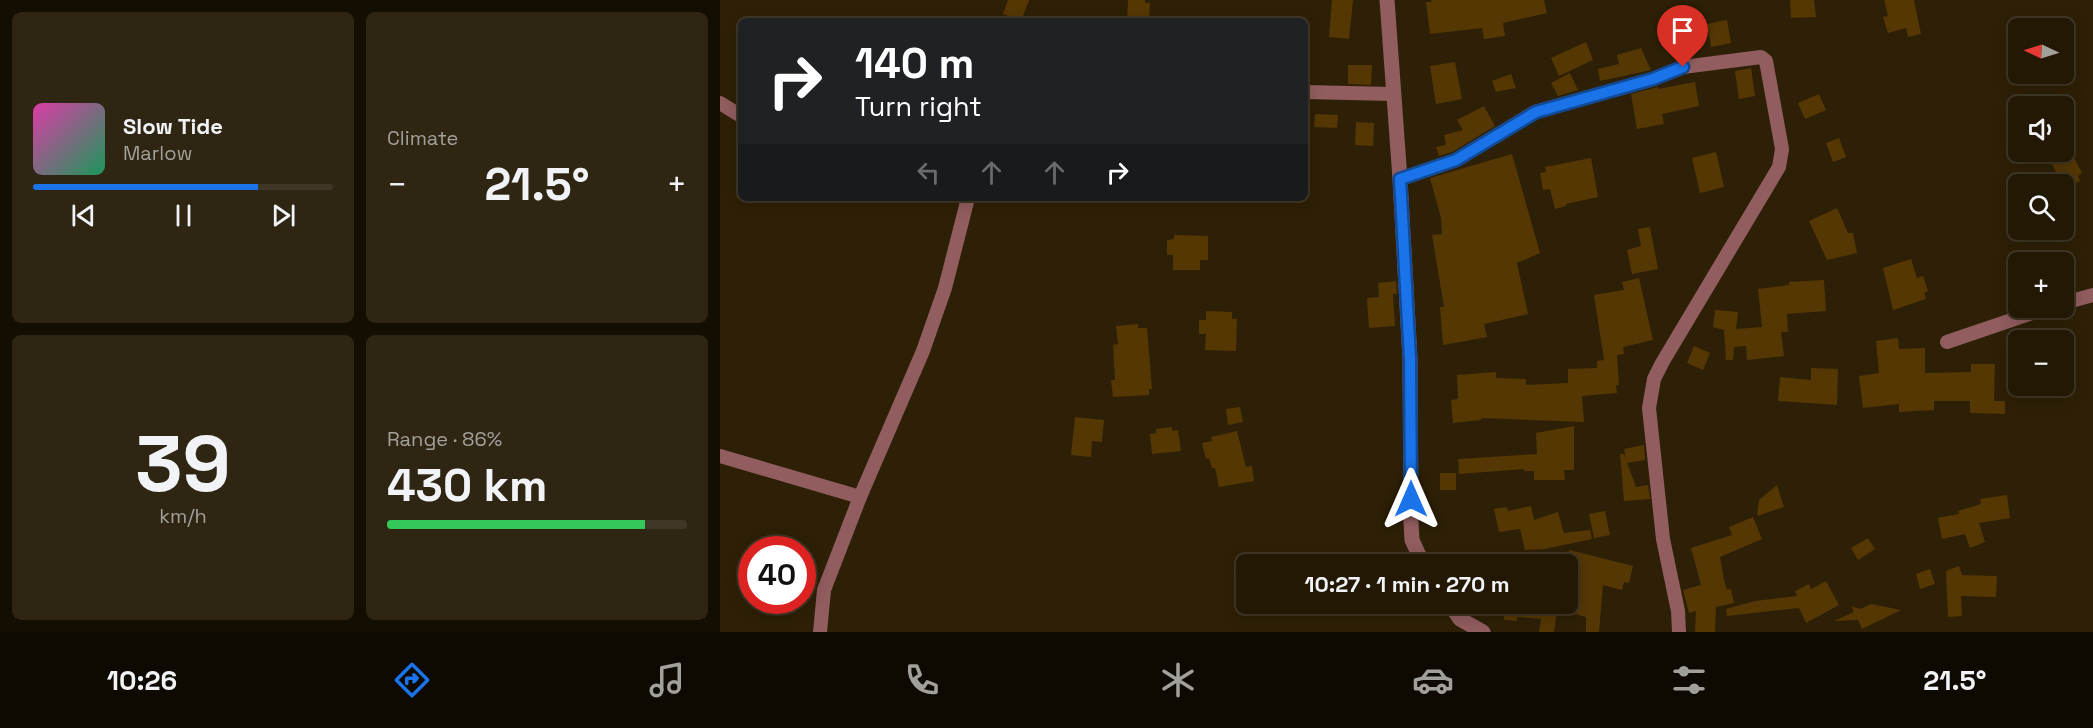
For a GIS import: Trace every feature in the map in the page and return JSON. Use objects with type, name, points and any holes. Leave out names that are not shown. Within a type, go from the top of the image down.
[{"type":"street","points":[[1387,0],[1410,359],[1412,540],[1418,554]]},
{"type":"street","points":[[1400,179],[1456,160],[1536,112],[1653,79],[1683,67],[1761,57],[1766,61],[1782,149],[1779,167],[1662,363],[1654,379],[1649,408],[1663,539],[1678,611],[1679,632]]},
{"type":"street","points":[[1308,93],[1393,94]]},
{"type":"street","points":[[720,104],[738,114]]},
{"type":"street","points":[[820,632],[824,590],[860,497],[923,351],[945,288],[967,201]]},
{"type":"street","points":[[2074,300],[2093,295]]},
{"type":"street","points":[[1947,342],[2018,318]]},
{"type":"street","points":[[720,456],[860,497]]},
{"type":"street","points":[[1457,614],[1460,619],[1483,632]]},
{"type":"building","points":[[1008,0],[1029,0],[1022,18],[1013,18],[1003,14]]},
{"type":"building","points":[[1128,0],[1145,0],[1145,3],[1150,3],[1149,18],[1127,18]]},
{"type":"building","points":[[1332,0],[1353,0],[1349,39],[1329,37]]},
{"type":"building","points":[[1431,0],[1544,0],[1547,13],[1503,23],[1505,36],[1484,39],[1482,28],[1430,34],[1426,2],[1432,2]]},
{"type":"building","points":[[1790,0],[1814,0],[1816,17],[1791,18]]},
{"type":"building","points":[[1884,0],[1914,0],[1921,34],[1908,37],[1906,28],[1888,33],[1883,17],[1888,16]]},
{"type":"building","points":[[1727,20],[1731,43],[1711,47],[1707,24]]},
{"type":"building","points":[[1586,42],[1593,60],[1559,76],[1551,58]]},
{"type":"building","points":[[1641,48],[1651,70],[1600,81],[1598,69],[1619,64],[1617,55]]},
{"type":"building","points":[[1455,62],[1462,99],[1436,104],[1430,66]]},
{"type":"building","points":[[1348,65],[1372,65],[1371,85],[1348,84]]},
{"type":"building","points":[[1751,68],[1755,96],[1739,99],[1735,71]]},
{"type":"building","points":[[1570,73],[1578,90],[1558,96],[1551,83]]},
{"type":"building","points":[[1511,74],[1516,88],[1496,92],[1492,81]]},
{"type":"building","points":[[1695,82],[1699,106],[1662,114],[1664,124],[1637,129],[1631,94],[1658,87],[1658,89]]},
{"type":"building","points":[[1819,94],[1826,110],[1805,119],[1798,103]]},
{"type":"building","points":[[1484,106],[1495,126],[1452,152],[1439,156],[1436,147],[1446,145],[1444,135],[1463,130],[1457,120]]},
{"type":"building","points":[[1315,114],[1338,115],[1337,128],[1314,127]]},
{"type":"building","points":[[1356,122],[1374,123],[1373,146],[1355,145]]},
{"type":"building","points":[[1839,138],[1846,157],[1833,162],[1826,143]]},
{"type":"building","points":[[1716,152],[1724,187],[1700,193],[1692,158]]},
{"type":"building","points":[[1512,154],[1540,253],[1517,263],[1528,314],[1484,324],[1487,337],[1443,345],[1440,307],[1444,307],[1432,235],[1442,234],[1441,218],[1430,178]]},
{"type":"building","points":[[1591,158],[1598,197],[1566,204],[1566,206],[1555,209],[1550,189],[1543,190],[1540,173],[1546,172],[1545,167]]},
{"type":"building","points":[[2074,158],[2082,173],[2078,176],[2080,181],[2074,184],[2074,174],[2057,174],[2051,162],[2074,162]]},
{"type":"building","points":[[1837,208],[1848,233],[1853,233],[1857,253],[1827,260],[1809,221]]},
{"type":"building","points":[[1650,227],[1658,269],[1632,274],[1627,250],[1641,246],[1638,229]]},
{"type":"building","points":[[1174,235],[1208,236],[1208,260],[1200,260],[1200,270],[1173,270],[1173,255],[1167,255],[1167,240],[1174,239]]},
{"type":"building","points":[[1911,259],[1917,278],[1923,276],[1928,291],[1924,293],[1926,299],[1893,310],[1883,268]]},
{"type":"building","points":[[1639,278],[1653,340],[1623,347],[1624,354],[1617,355],[1619,385],[1616,385],[1617,393],[1582,396],[1584,422],[1481,418],[1481,420],[1453,423],[1451,400],[1458,399],[1457,375],[1496,372],[1496,378],[1526,379],[1526,385],[1568,383],[1568,369],[1597,368],[1597,361],[1604,360],[1594,295],[1624,290],[1622,282]]},
{"type":"building","points":[[1824,280],[1826,311],[1787,314],[1788,332],[1781,332],[1784,356],[1747,360],[1746,346],[1734,347],[1733,360],[1726,360],[1724,330],[1713,327],[1715,310],[1738,312],[1736,329],[1762,327],[1758,289],[1789,285],[1789,282]]},
{"type":"building","points":[[1396,281],[1397,294],[1393,294],[1395,326],[1369,328],[1367,298],[1379,297],[1378,283]]},
{"type":"building","points":[[1206,311],[1232,312],[1232,319],[1237,319],[1236,351],[1205,350],[1206,334],[1199,334],[1199,320],[1206,320]]},
{"type":"building","points":[[1138,324],[1138,328],[1147,328],[1152,389],[1149,389],[1149,395],[1113,397],[1111,380],[1115,380],[1113,345],[1118,344],[1116,326]]},
{"type":"building","points":[[1898,338],[1899,349],[1925,348],[1925,373],[1971,372],[1971,364],[1995,364],[1994,401],[2005,401],[2005,414],[1970,413],[1970,401],[1934,401],[1934,410],[1899,412],[1899,404],[1863,408],[1859,376],[1879,373],[1876,341]]},
{"type":"building","points":[[1694,346],[1710,353],[1703,370],[1687,363]]},
{"type":"building","points":[[1811,368],[1838,369],[1837,405],[1778,401],[1780,377],[1811,380]]},
{"type":"building","points":[[1240,407],[1243,422],[1228,425],[1226,409]]},
{"type":"building","points":[[1075,417],[1104,420],[1102,442],[1092,441],[1091,457],[1071,455]]},
{"type":"building","points":[[1574,426],[1574,470],[1564,470],[1565,480],[1534,480],[1534,471],[1524,471],[1524,469],[1459,474],[1458,459],[1537,454],[1536,433]]},
{"type":"building","points":[[1172,427],[1172,431],[1178,430],[1181,451],[1152,454],[1150,434],[1156,433],[1156,429]]},
{"type":"building","points":[[1237,431],[1246,467],[1252,466],[1254,481],[1219,487],[1215,468],[1212,468],[1209,458],[1206,459],[1202,443],[1212,441],[1211,437]]},
{"type":"building","points":[[1644,445],[1645,460],[1627,463],[1636,487],[1648,485],[1650,499],[1624,501],[1620,454],[1624,454],[1626,460],[1624,449]]},
{"type":"building","points":[[1440,473],[1456,473],[1456,490],[1440,490]]},
{"type":"building","points":[[1777,485],[1784,507],[1757,516],[1759,500]]},
{"type":"building","points":[[2007,495],[2010,518],[1979,523],[1985,542],[1970,548],[1965,534],[1942,539],[1938,518],[1959,514],[1958,511],[1981,504],[1980,499]]},
{"type":"building","points":[[1531,506],[1534,520],[1558,512],[1564,533],[1590,530],[1592,539],[1545,549],[1525,550],[1520,529],[1499,532],[1494,509],[1507,507],[1508,511]]},
{"type":"building","points":[[1605,511],[1610,535],[1594,538],[1589,514]]},
{"type":"building","points":[[1753,517],[1762,539],[1720,557],[1727,590],[1731,589],[1734,603],[1716,607],[1715,632],[1695,632],[1696,611],[1689,613],[1683,590],[1701,585],[1691,548],[1732,535],[1729,527]]},
{"type":"building","points":[[1868,538],[1875,549],[1858,560],[1851,548]]},
{"type":"building","points":[[1569,550],[1633,566],[1629,583],[1624,582],[1622,590],[1603,585],[1599,632],[1586,632],[1586,617],[1575,614],[1578,614],[1578,554],[1569,554]]},
{"type":"building","points":[[1959,566],[1962,575],[1997,576],[1996,597],[1961,596],[1962,616],[1948,617],[1946,571]]},
{"type":"building","points":[[1930,569],[1935,584],[1920,589],[1916,574]]},
{"type":"building","points":[[1826,581],[1839,605],[1806,623],[1799,608],[1727,616],[1726,609],[1755,601],[1797,596],[1795,591],[1809,584],[1811,589]]},
{"type":"building","points":[[1871,604],[1901,610],[1862,629],[1858,620],[1834,621],[1854,612],[1851,606],[1860,609]]},
{"type":"building","points":[[1504,614],[1556,614],[1554,632],[1539,632],[1541,619],[1517,617],[1517,621],[1504,620]]},
{"type":"route","points":[[1411,499],[1410,359],[1400,179],[1456,160],[1536,112],[1653,79],[1683,67]]}]
